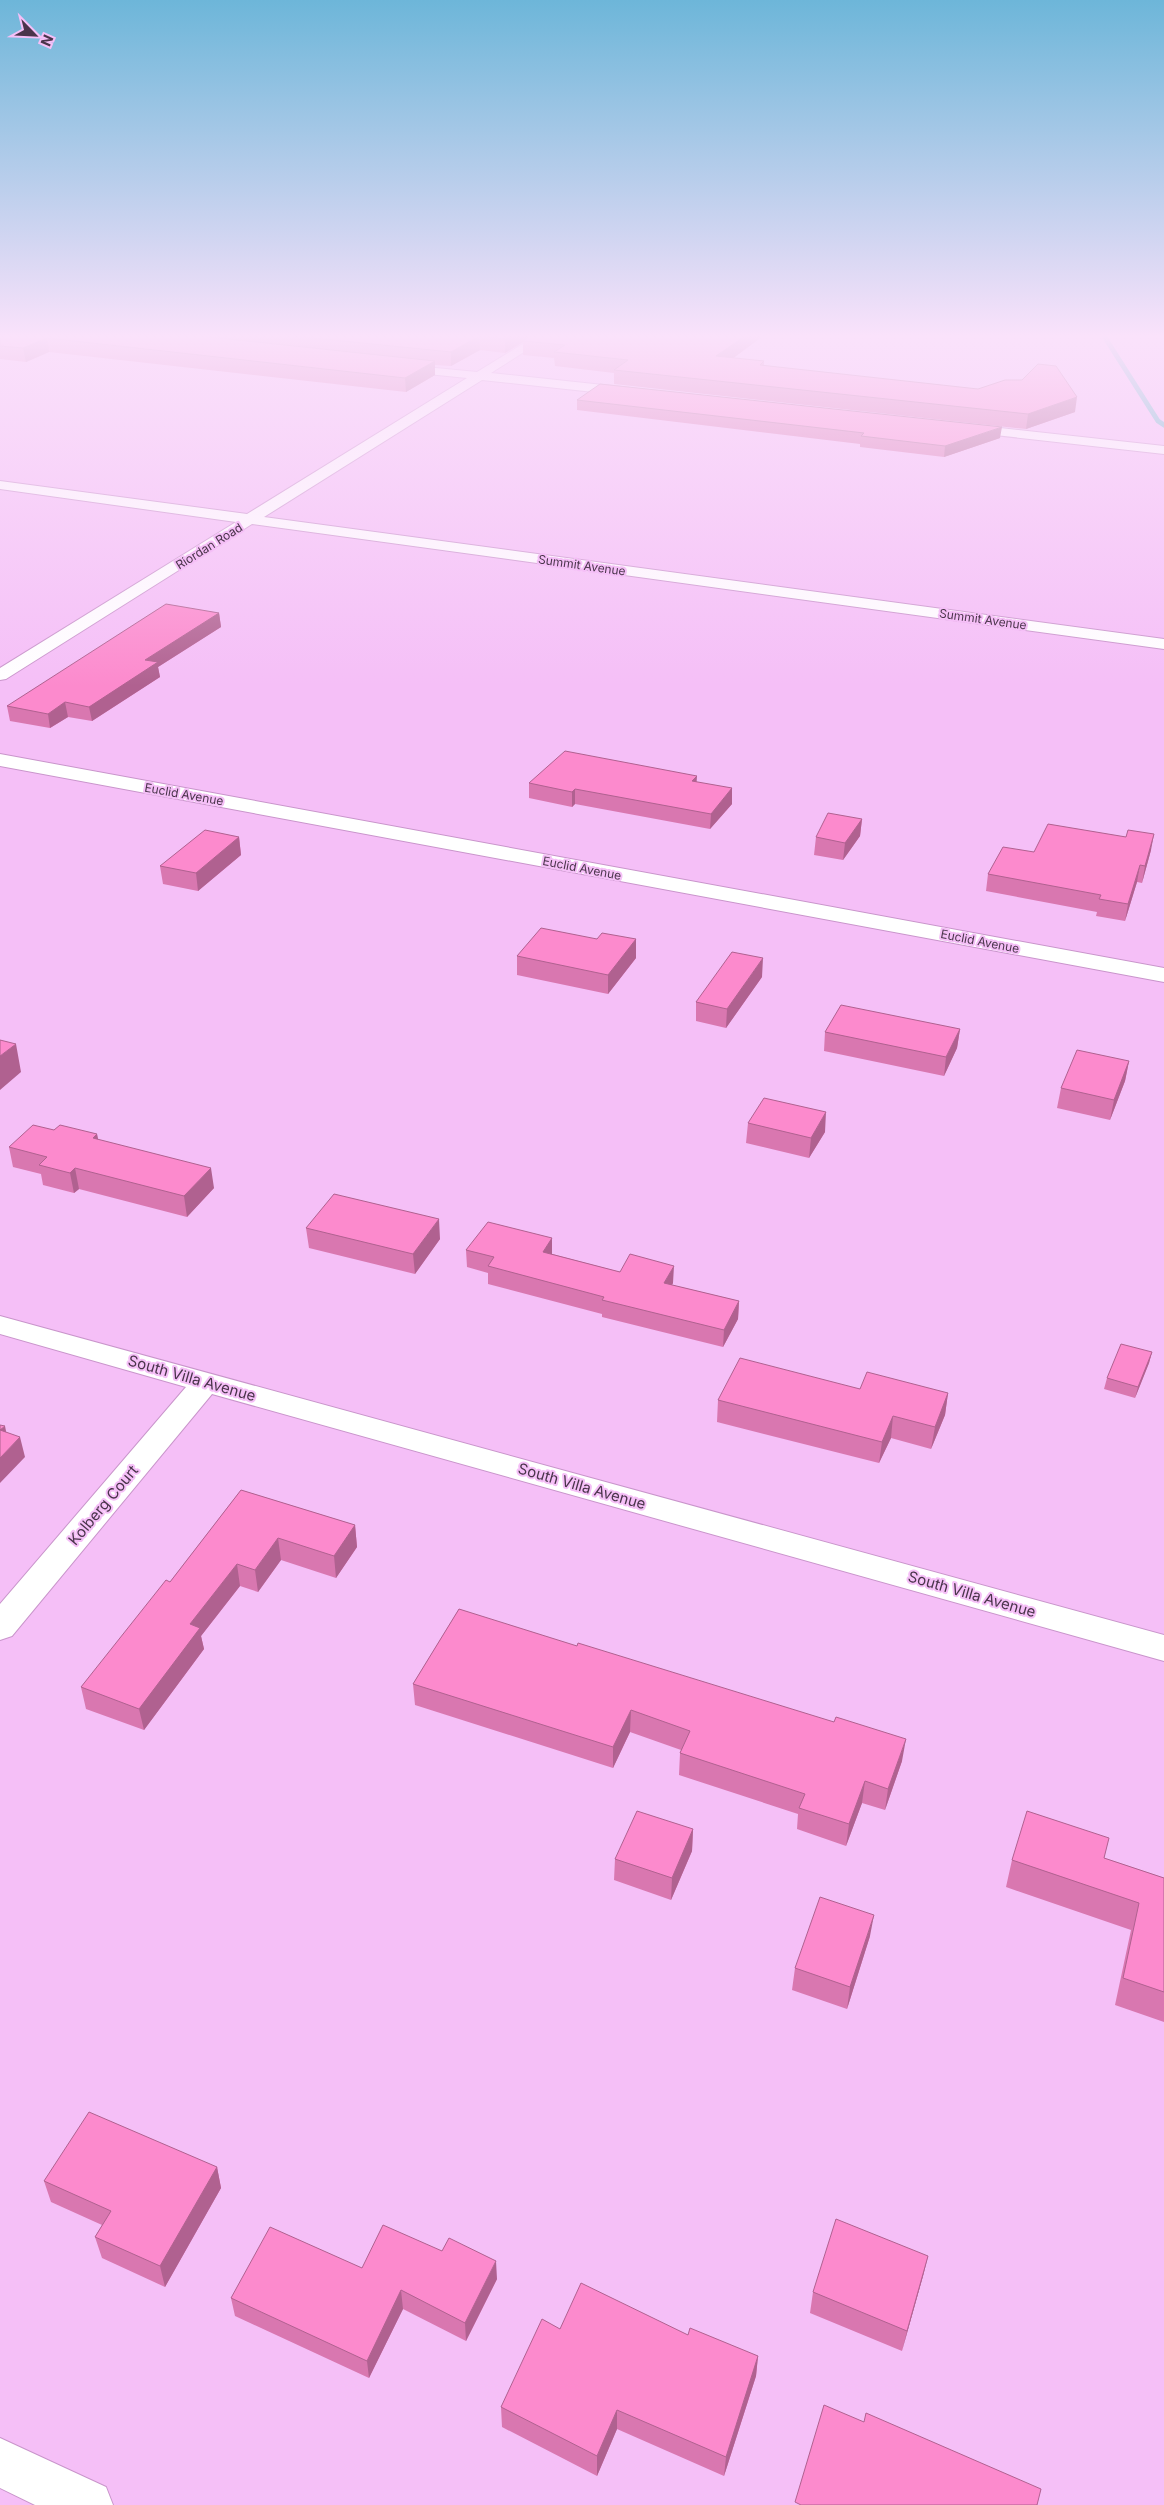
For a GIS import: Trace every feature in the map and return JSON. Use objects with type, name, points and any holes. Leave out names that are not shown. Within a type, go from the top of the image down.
[{"type":"street","name":"Riordan Road","points":[[0,675],[358,453]]},
{"type":"street","name":"Summit Avenue","points":[[0,485],[1164,644]]},
{"type":"street","name":"Euclid Avenue","points":[[0,760],[1164,975]]},
{"type":"street","name":"South Villa Avenue","points":[[0,1325],[1164,1648]]},
{"type":"street","name":"Kolberg Court","points":[[0,1627],[206,1382]]},
{"type":"street","points":[[0,2462],[88,2505]]},
{"type":"building","points":[[166,604],[219,613],[145,660],[158,662],[89,707],[65,702],[48,714],[7,706]]},
{"type":"building","points":[[565,751],[697,776],[692,781],[732,788],[711,814],[575,789],[572,792],[529,783]]},
{"type":"building","points":[[828,813],[862,819],[845,843],[816,837]]},
{"type":"building","points":[[1048,824],[1126,837],[1128,830],[1154,834],[1145,866],[1140,865],[1128,904],[1099,899],[1101,895],[988,874],[1003,847],[1034,852]]},
{"type":"building","points":[[205,830],[239,837],[196,873],[160,866]]},
{"type":"building","points":[[541,928],[597,939],[602,933],[636,939],[608,975],[517,956]]},
{"type":"building","points":[[732,952],[763,958],[727,1009],[696,1002]]},
{"type":"building","points":[[841,1005],[960,1029],[946,1057],[825,1032]]},
{"type":"building","points":[[0,1040],[16,1044],[0,1056]]},
{"type":"building","points":[[1077,1050],[1129,1061],[1114,1100],[1061,1088]]},
{"type":"building","points":[[764,1098],[826,1112],[811,1138],[748,1123]]},
{"type":"building","points":[[33,1125],[54,1130],[60,1125],[97,1134],[93,1138],[211,1168],[184,1196],[75,1168],[70,1173],[39,1165],[47,1157],[9,1147]]},
{"type":"building","points":[[334,1194],[439,1219],[413,1254],[306,1228]]},
{"type":"building","points":[[488,1222],[552,1238],[543,1252],[620,1272],[630,1254],[674,1266],[664,1283],[739,1301],[724,1330],[602,1300],[604,1297],[488,1266],[494,1257],[466,1250]]},
{"type":"building","points":[[1121,1344],[1152,1352],[1138,1387],[1107,1378]]},
{"type":"building","points":[[740,1358],[860,1389],[867,1372],[948,1393],[935,1427],[893,1416],[882,1442],[718,1400]]},
{"type":"building","points":[[0,1430],[20,1437],[0,1458]]},
{"type":"building","points":[[241,1490],[355,1525],[334,1556],[278,1538],[255,1570],[237,1564],[190,1624],[200,1628],[139,1709],[81,1687],[166,1580],[170,1582]]},
{"type":"building","points":[[459,1609],[577,1646],[578,1643],[834,1722],[836,1717],[906,1739],[888,1789],[865,1781],[849,1824],[799,1808],[805,1794],[680,1753],[690,1731],[631,1710],[613,1747],[413,1684]]},
{"type":"building","points":[[637,1811],[693,1829],[672,1878],[615,1859]]},
{"type":"building","points":[[1027,1811],[1109,1838],[1104,1858],[1164,1878],[1164,1992],[1123,1978],[1139,1903],[1012,1860]]},
{"type":"building","points":[[820,1897],[874,1915],[850,1987],[795,1968]]},
{"type":"building","points":[[89,2112],[217,2167],[160,2266],[95,2237],[111,2211],[44,2181]]},
{"type":"building","points":[[836,2219],[928,2256],[907,2331],[813,2292]]},
{"type":"building","points":[[383,2225],[442,2251],[449,2238],[496,2261],[465,2323],[401,2290],[367,2361],[231,2298],[270,2227],[362,2268]]},
{"type":"building","points":[[581,2283],[688,2335],[690,2328],[758,2356],[726,2457],[617,2410],[597,2456],[501,2407],[542,2319],[560,2329]]},
{"type":"building","points":[[824,2405],[864,2422],[866,2413],[1041,2489],[1037,2505],[801,2505],[795,2502]]}]
